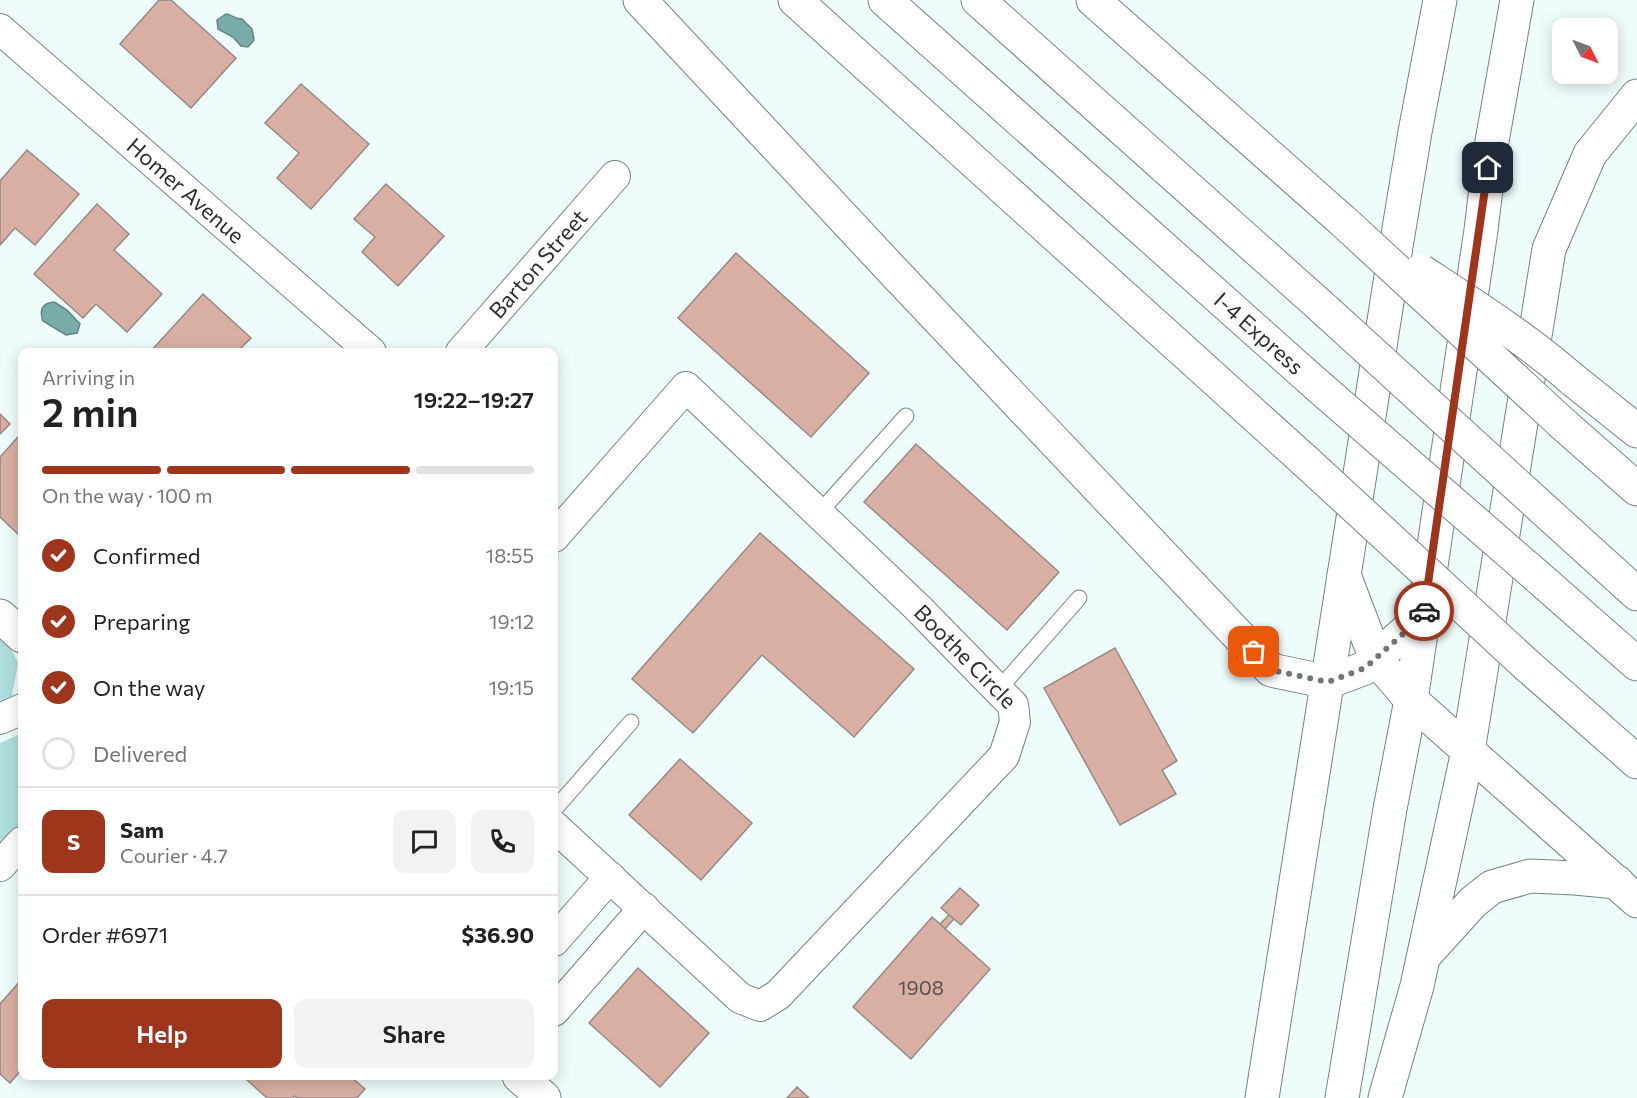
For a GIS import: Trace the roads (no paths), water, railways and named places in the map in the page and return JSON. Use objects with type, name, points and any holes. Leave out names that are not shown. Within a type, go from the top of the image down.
[{"type":"main road","points":[[640,0],[1271,670],[1328,682],[1365,668],[1424,615]]},
{"type":"main road","points":[[795,0],[1303,459],[1529,667],[1637,762]]},
{"type":"main road","name":"I-4 Express","points":[[885,0],[1317,385],[1637,664]]},
{"type":"main road","points":[[978,0],[1326,310],[1637,594]]},
{"type":"main road","points":[[1093,0],[1344,222],[1637,489]]},
{"type":"main road","points":[[1262,1098],[1300,846],[1344,588],[1344,575],[1415,132],[1440,0]]},
{"type":"main road","points":[[1342,1098],[1389,809],[1411,700],[1481,230],[1491,147],[1518,0]]},
{"type":"main road","points":[[1385,1098],[1424,957],[1468,751],[1549,249],[1590,154],[1637,96]]},
{"type":"main road","points":[[1344,222],[1493,318],[1545,355],[1637,430]]},
{"type":"main road","points":[[1344,575],[1376,658],[1411,700],[1627,891]]},
{"type":"main road","points":[[0,616],[18,632]]},
{"type":"main road","points":[[1424,957],[1473,902],[1491,888],[1530,876],[1575,878],[1627,891]]},
{"type":"main road","points":[[524,1080],[544,1098]]},
{"type":"street","name":"Homer Avenue","points":[[0,29],[366,348]]},
{"type":"street","name":"Barton Street","points":[[464,348],[615,176]]},
{"type":"street","name":"Boothe Circle","points":[[558,532],[686,387],[917,607],[1013,705],[1015,722],[1004,756],[778,995],[760,1006],[740,998],[558,830]]},
{"type":"street","points":[[0,719],[18,711]]},
{"type":"street","points":[[0,866],[18,846]]},
{"type":"street","points":[[558,936],[610,877]]},
{"type":"street","points":[[558,1006],[644,908]]},
{"type":"lane","points":[[819,513],[906,416]]},
{"type":"lane","points":[[998,690],[1079,598]]},
{"type":"lane","points":[[558,805],[632,722]]}]
